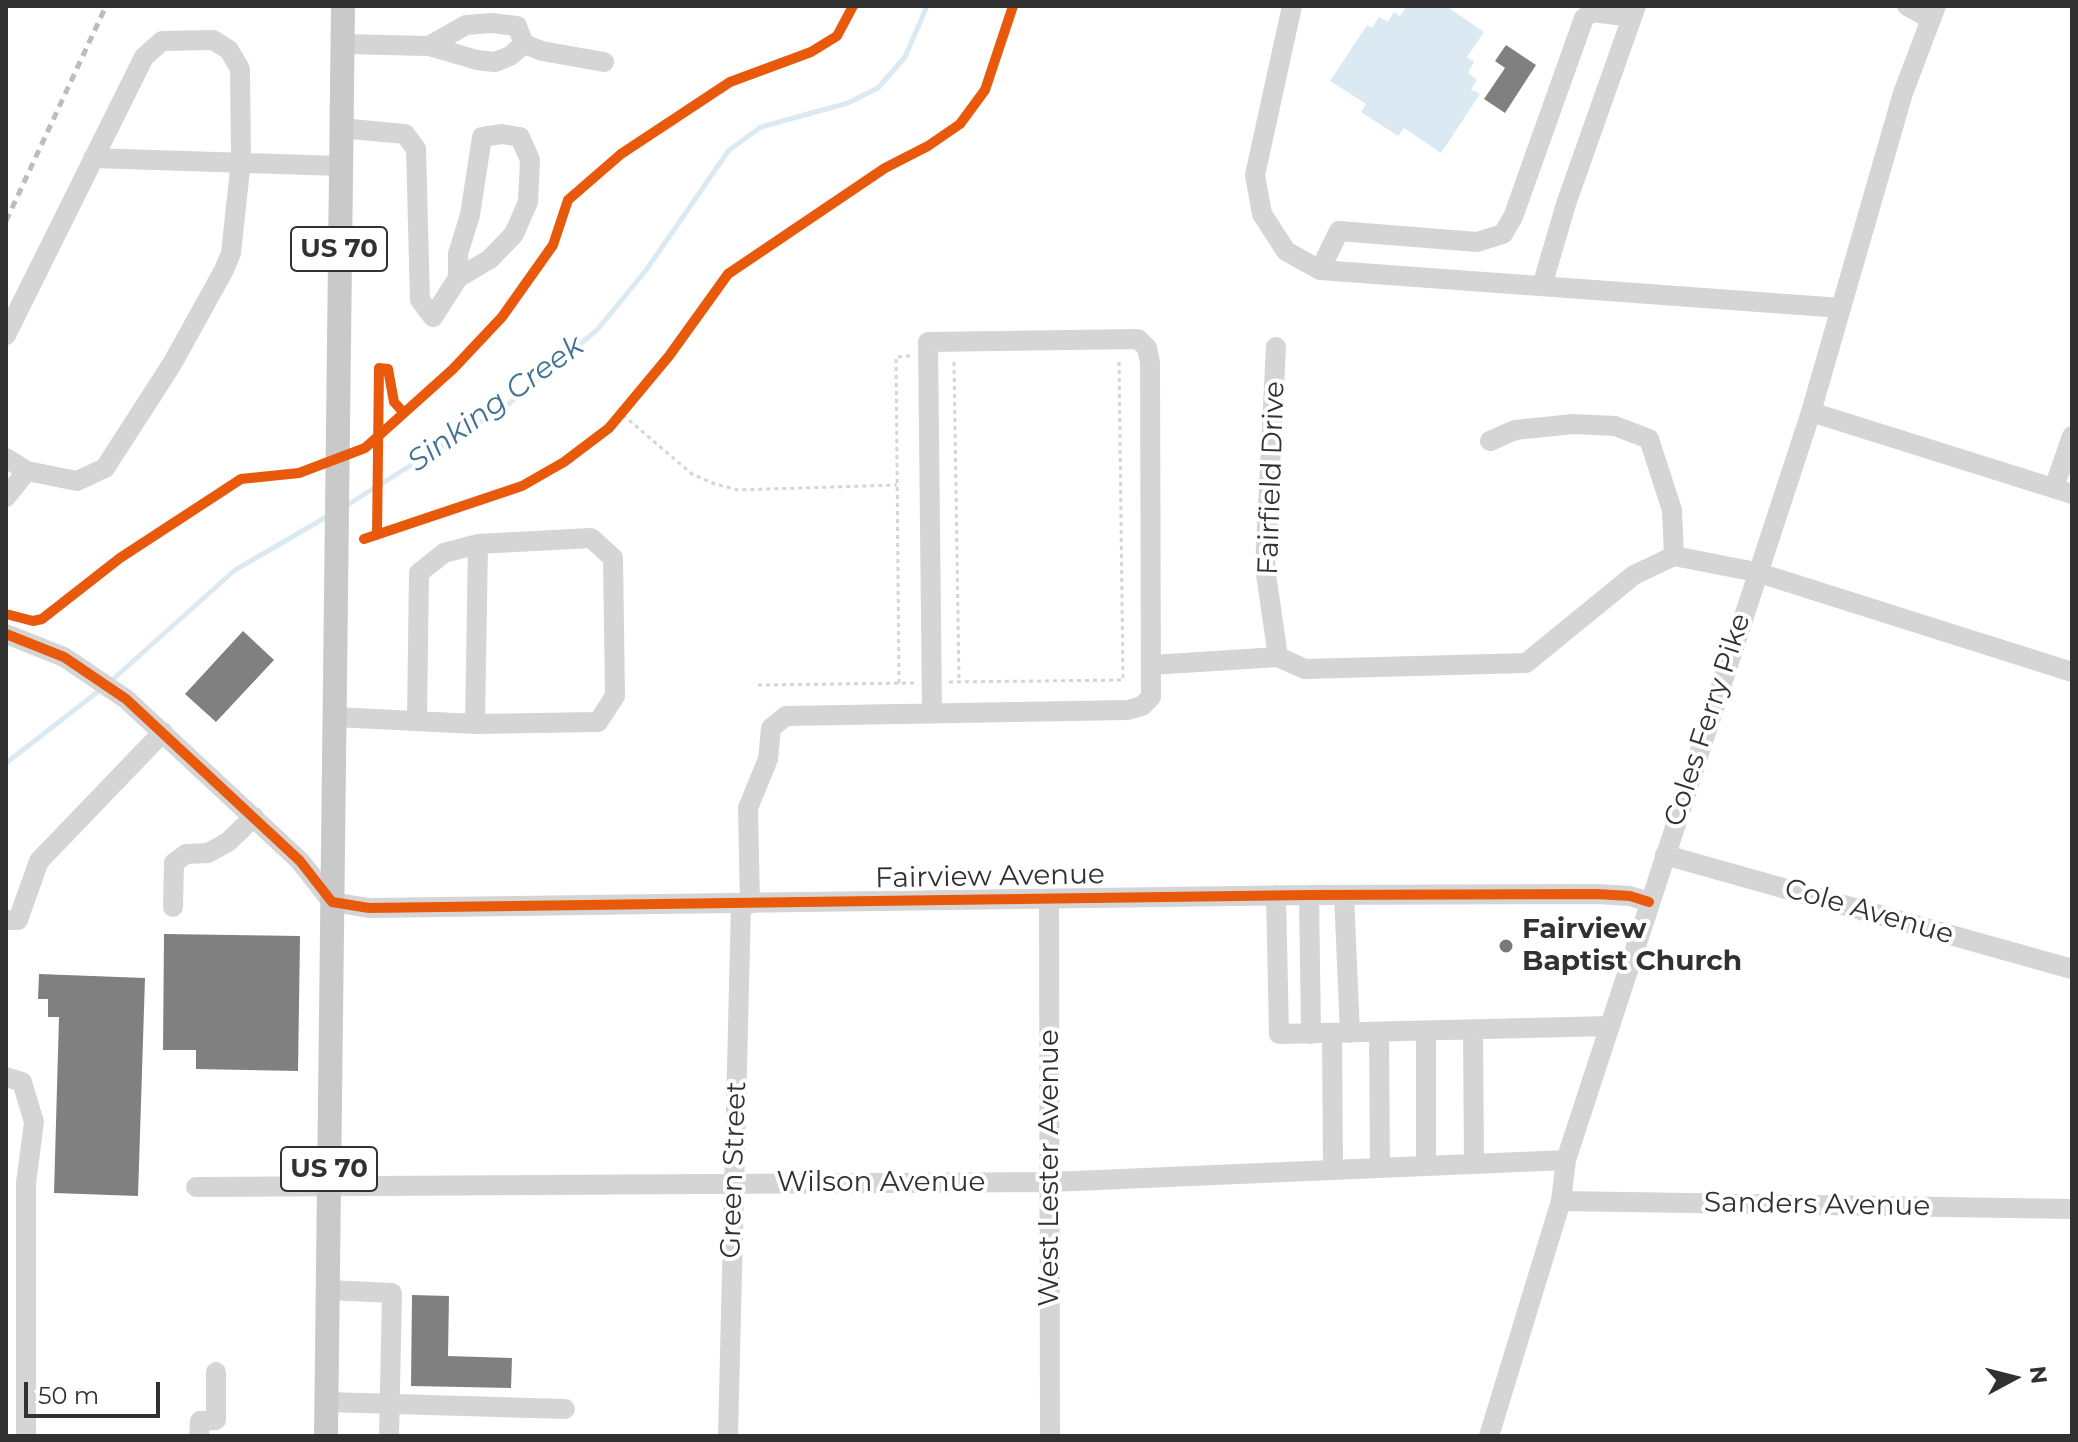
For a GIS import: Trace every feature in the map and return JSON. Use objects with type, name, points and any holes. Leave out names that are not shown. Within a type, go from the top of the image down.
[{"type":"main road","name":"US 70","points":[[326,1436],[343,6]]},
{"type":"street","points":[[1292,6],[1255,175],[1262,214],[1286,251],[1320,270],[1841,308]]},
{"type":"street","points":[[1907,6],[1934,12]]},
{"type":"street","points":[[1320,270],[1339,231],[1477,242],[1503,234],[1513,217],[1584,18],[1593,12],[1634,12],[1566,204],[1542,286]]},
{"type":"street","name":"Coles Ferry Pike","points":[[1489,1436],[1561,1201],[1566,1160],[1756,572],[1811,412],[1903,93],[1934,12]]},
{"type":"street","points":[[429,46],[466,25],[491,23],[517,26],[524,44]]},
{"type":"street","points":[[6,335],[144,57],[162,41],[213,40],[229,50],[240,69],[241,160],[231,253],[172,364],[105,468],[77,481],[27,471],[6,458]]},
{"type":"street","points":[[342,44],[429,46],[495,62],[510,56],[524,44]]},
{"type":"street","points":[[524,44],[566,57],[604,62]]},
{"type":"street","points":[[340,128],[405,134],[416,149],[420,300],[433,317],[458,278],[490,259],[514,234],[528,202],[530,160],[520,137],[502,134],[482,137],[470,215],[458,254],[458,278]]},
{"type":"street","points":[[93,158],[241,160],[340,166]]},
{"type":"street","points":[[1138,339],[1147,348],[1151,697],[1142,706],[1128,710],[932,711],[928,342],[1138,339]]},
{"type":"street","name":"Fairfield Drive","points":[[1276,347],[1265,567],[1278,657]]},
{"type":"street","points":[[1811,412],[2063,491],[2071,444]]},
{"type":"street","points":[[1490,441],[1515,430],[1573,424],[1615,426],[1649,439],[1672,510],[1674,556]]},
{"type":"street","points":[[6,497],[27,471]]},
{"type":"street","points":[[335,717],[475,724],[598,722],[615,696],[613,558],[591,538],[478,544],[444,553],[419,573],[417,719]]},
{"type":"street","points":[[475,724],[478,544]]},
{"type":"street","points":[[1152,665],[1278,657],[1305,669],[1526,663],[1634,575],[1674,556],[1756,572],[2072,672]]},
{"type":"street","points":[[6,634],[75,663],[126,699],[300,861],[332,902]]},
{"type":"street","name":"Green Street","points":[[728,1436],[733,1184],[748,808],[768,759],[771,728],[786,716],[932,711]]},
{"type":"street","points":[[6,920],[18,920],[39,861],[163,732]]},
{"type":"street","points":[[173,907],[174,863],[186,854],[208,853],[228,842],[254,817]]},
{"type":"street","name":"Cole Avenue","points":[[1665,855],[2072,969]]},
{"type":"street","name":"Fairview Avenue","points":[[332,902],[369,908],[1276,895],[1597,894],[1630,896],[1649,902]]},
{"type":"street","points":[[1276,895],[1279,1034],[1610,1026]]},
{"type":"street","points":[[1309,895],[1311,1034]]},
{"type":"street","points":[[1333,1170],[1341,1033],[1344,895]]},
{"type":"street","name":"West Lester Avenue","points":[[1049,900],[1050,1436]]},
{"type":"street","points":[[1473,1030],[1474,1164]]},
{"type":"street","points":[[1426,1031],[1426,1166]]},
{"type":"street","points":[[1379,1032],[1380,1168]]},
{"type":"street","points":[[6,1077],[22,1082],[34,1122],[15,1317],[26,1436]]},
{"type":"street","name":"Wilson Avenue","points":[[196,1187],[1051,1182],[1566,1160]]},
{"type":"street","name":"Sanders Avenue","points":[[1561,1201],[2072,1209]]},
{"type":"street","points":[[328,1290],[392,1293],[389,1436]]},
{"type":"street","points":[[199,1436],[200,1421],[216,1420],[216,1372]]},
{"type":"street","points":[[327,1402],[565,1409]]},
{"type":"path","points":[[941,682],[1123,680],[1119,349]]},
{"type":"path","points":[[899,683],[896,357],[914,356]]},
{"type":"path","points":[[954,356],[959,682]]},
{"type":"path","points":[[633,403],[620,418],[692,474],[715,484],[738,490],[897,485]]},
{"type":"path","points":[[758,685],[919,683]]},
{"type":"shaded area","points":[[1407,6],[1446,6],[1484,32],[1467,57],[1474,62],[1468,73],[1477,80],[1471,89],[1480,94],[1441,153],[1404,128],[1398,136],[1361,112],[1366,104],[1330,81],[1367,25],[1372,28],[1379,17],[1388,22],[1394,12],[1400,16]]},
{"type":"building","points":[[1506,45],[1536,65],[1505,113],[1484,99],[1505,68],[1495,61]]},
{"type":"building","points":[[243,631],[274,660],[216,722],[185,694]]},
{"type":"building","points":[[164,934],[300,936],[298,1071],[196,1069],[196,1050],[163,1050]]},
{"type":"building","points":[[39,974],[145,978],[138,1196],[54,1193],[59,1017],[48,1017],[48,999],[38,999]]},
{"type":"building","points":[[412,1295],[449,1296],[448,1356],[512,1358],[511,1388],[411,1386]]},
{"type":"waterway","name":"Sinking Creek","points":[[344,507],[506,406],[597,330],[647,269],[729,150],[761,127],[848,103],[878,88],[905,57],[927,6]]},
{"type":"waterway","name":"Sinking Creek","points":[[111,681],[235,570],[328,516]]},
{"type":"waterway","name":"Sinking Creek","points":[[6,763],[100,690]]},
{"type":"railway","points":[[6,221],[106,6]]},
{"type":"cycle path","points":[[6,614],[33,621],[42,619],[120,558],[241,479],[299,473],[365,448],[453,369],[502,317],[553,245],[568,200],[621,154],[730,82],[811,52],[837,36],[853,6]]},
{"type":"cycle path","points":[[364,539],[522,486],[564,462],[609,428],[669,356],[728,274],[885,168],[928,146],[960,124],[985,90],[1013,6]]},
{"type":"cycle path","points":[[377,535],[379,368],[388,369],[394,402],[404,413]]},
{"type":"cycle path","points":[[6,634],[64,657],[126,699],[300,861],[332,902],[369,908],[1597,894],[1630,896],[1649,902]]},
{"type":"place","name":"Fairview Baptist Church","points":[[1506,946]]}]
